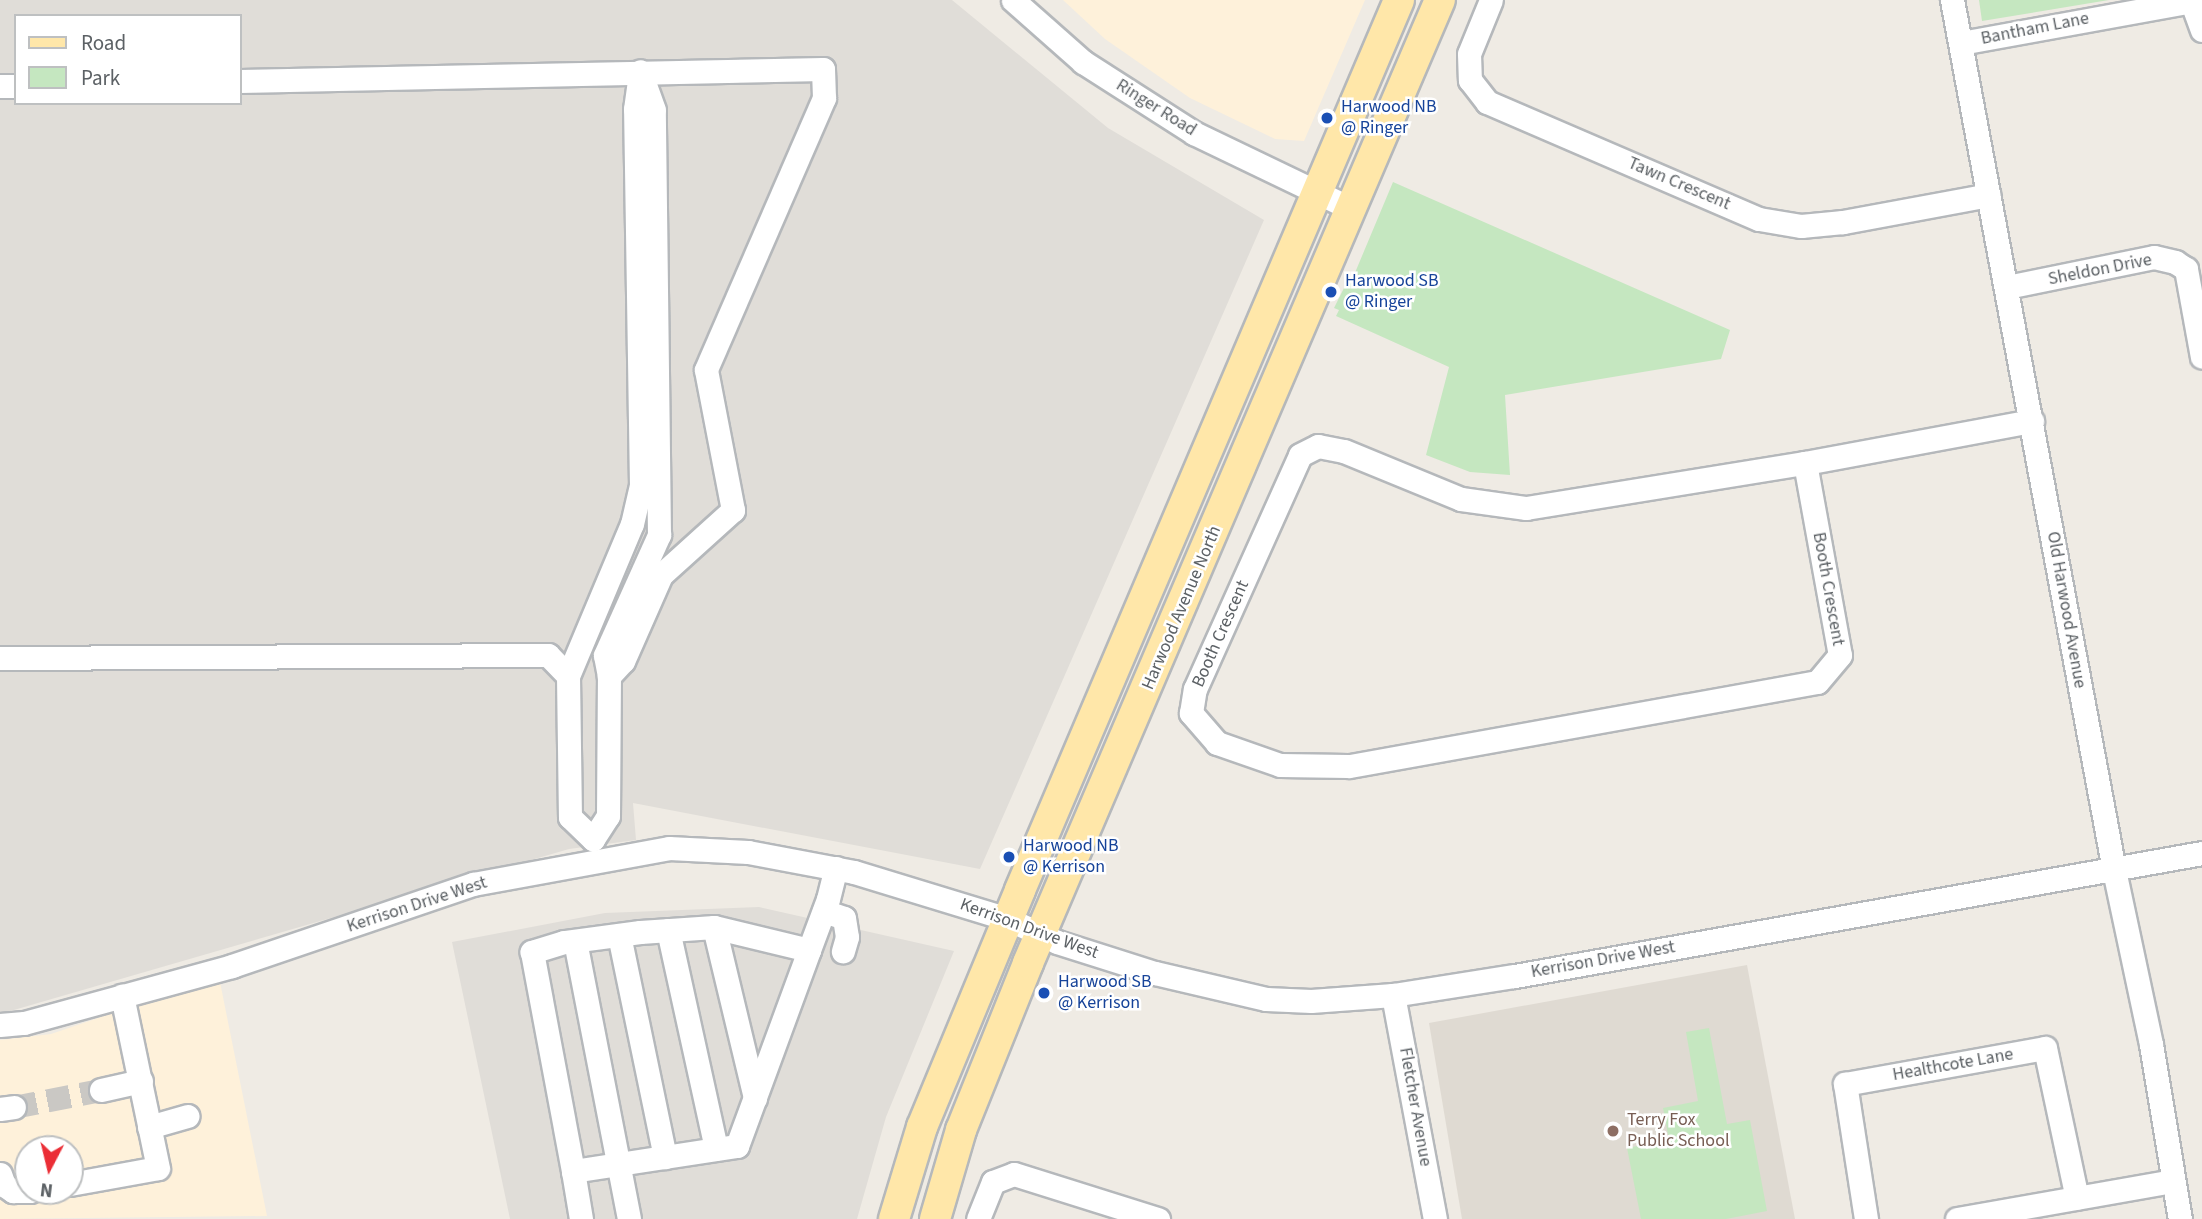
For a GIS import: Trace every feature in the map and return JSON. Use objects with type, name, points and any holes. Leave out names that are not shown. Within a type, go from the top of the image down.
[{"type":"main road","points":[[894,1219],[922,1127],[1008,919],[1315,191],[1399,0]]},
{"type":"main road","name":"Harwood Avenue North","points":[[935,1219],[961,1130],[1041,934],[1440,0]]},
{"type":"street","name":"Ringer Road","points":[[1013,0],[1083,62],[1194,133],[1352,209]]},
{"type":"street","name":"Tawn Crescent","points":[[1491,0],[1469,54],[1470,80],[1487,102],[1759,219],[1801,226],[1843,222],[1989,195]]},
{"type":"street","name":"Old Harwood Avenue","points":[[1952,0],[2114,870],[2151,1044],[2180,1219]]},
{"type":"street","name":"Bantham Lane","points":[[1961,43],[2191,1]]},
{"type":"street","points":[[2191,1],[2202,30]]},
{"type":"street","points":[[242,81],[823,69],[824,98],[706,370],[733,510],[661,575],[623,661],[609,676]]},
{"type":"street","points":[[640,71],[654,110],[659,535],[605,655],[609,676],[608,816],[593,839],[570,817],[568,676],[632,524],[640,486],[635,109],[640,71]]},
{"type":"street","name":"Sheldon Drive","points":[[2007,287],[2154,257],[2175,262],[2186,269],[2202,357]]},
{"type":"street","name":"Booth Crescent","points":[[1804,463],[1840,655],[1816,682],[1348,766],[1280,765],[1217,743],[1191,713],[1195,689],[1300,455],[1318,446],[1344,451],[1461,499],[1527,508],[1804,463],[2032,421]]},
{"type":"street","points":[[0,658],[548,655],[568,676]]},
{"type":"street","name":"Kerrison Drive West","points":[[0,1025],[24,1023],[232,966],[473,884],[669,848],[748,852],[836,868],[1008,919],[1041,934],[1154,973],[1266,999],[1393,995],[2202,853]]},
{"type":"street","points":[[573,1171],[737,1146],[824,911],[836,868]]},
{"type":"street","points":[[824,911],[844,918],[847,937],[843,951]]},
{"type":"street","points":[[581,1219],[532,952],[575,941],[619,935],[714,928],[809,950]]},
{"type":"street","points":[[714,928],[755,1098]]},
{"type":"street","points":[[668,930],[716,1149]]},
{"type":"street","points":[[619,935],[665,1157]]},
{"type":"street","points":[[575,941],[616,1165],[629,1219]]},
{"type":"street","name":"Fletcher Avenue","points":[[1393,995],[1435,1219]]},
{"type":"street","points":[[84,1181],[158,1167],[122,996]]},
{"type":"street","name":"Healthcote Lane","points":[[1866,1219],[1844,1084],[2045,1048],[2077,1198]]},
{"type":"street","points":[[101,1090],[141,1081]]},
{"type":"street","points":[[149,1127],[187,1116]]},
{"type":"street","points":[[0,1174],[4,1185],[14,1191]]},
{"type":"street","points":[[978,1219],[993,1182],[1014,1174],[1158,1219]]},
{"type":"street","points":[[1956,1219],[2173,1181]]},
{"type":"shaded area","points":[[0,0],[952,0],[1108,128],[1264,220],[980,869],[633,803],[636,840],[569,849],[0,1014]]},
{"type":"shaded area","points":[[1063,0],[1365,0],[1304,141],[1275,139],[1190,98],[1105,39]]},
{"type":"shaded area","points":[[759,907],[954,951],[886,1117],[857,1219],[510,1219],[452,942],[605,913]]},
{"type":"shaded area","name":"Terry Fox Public School","points":[[1747,965],[1795,1219],[1462,1219],[1429,1023]]},
{"type":"shaded area","points":[[219,977],[267,1216],[0,1219],[0,1040],[51,1034]]},
{"type":"green space","points":[[1979,0],[2109,0],[1982,21]]},
{"type":"green space","points":[[1393,182],[1730,330],[1721,359],[1505,395],[1510,475],[1470,472],[1426,455],[1449,367],[1336,316],[1339,310],[1334,308],[1345,286],[1349,287]]},
{"type":"green space","points":[[1709,1028],[1727,1124],[1750,1120],[1767,1211],[1726,1219],[1641,1219],[1627,1148],[1669,1140],[1663,1108],[1698,1101],[1686,1032]]},
{"type":"tunnel","points":[[14,1107],[101,1090]]},
{"type":"place","name":"Harwood NB @ Ringer","points":[[1327,118]]},
{"type":"place","name":"Harwood SB @ Ringer","points":[[1331,292]]},
{"type":"place","name":"Harwood NB @ Kerrison","points":[[1009,857]]},
{"type":"place","name":"Harwood SB @ Kerrison","points":[[1044,993]]},
{"type":"place","name":"Terry Fox Public School","points":[[1613,1131]]}]
